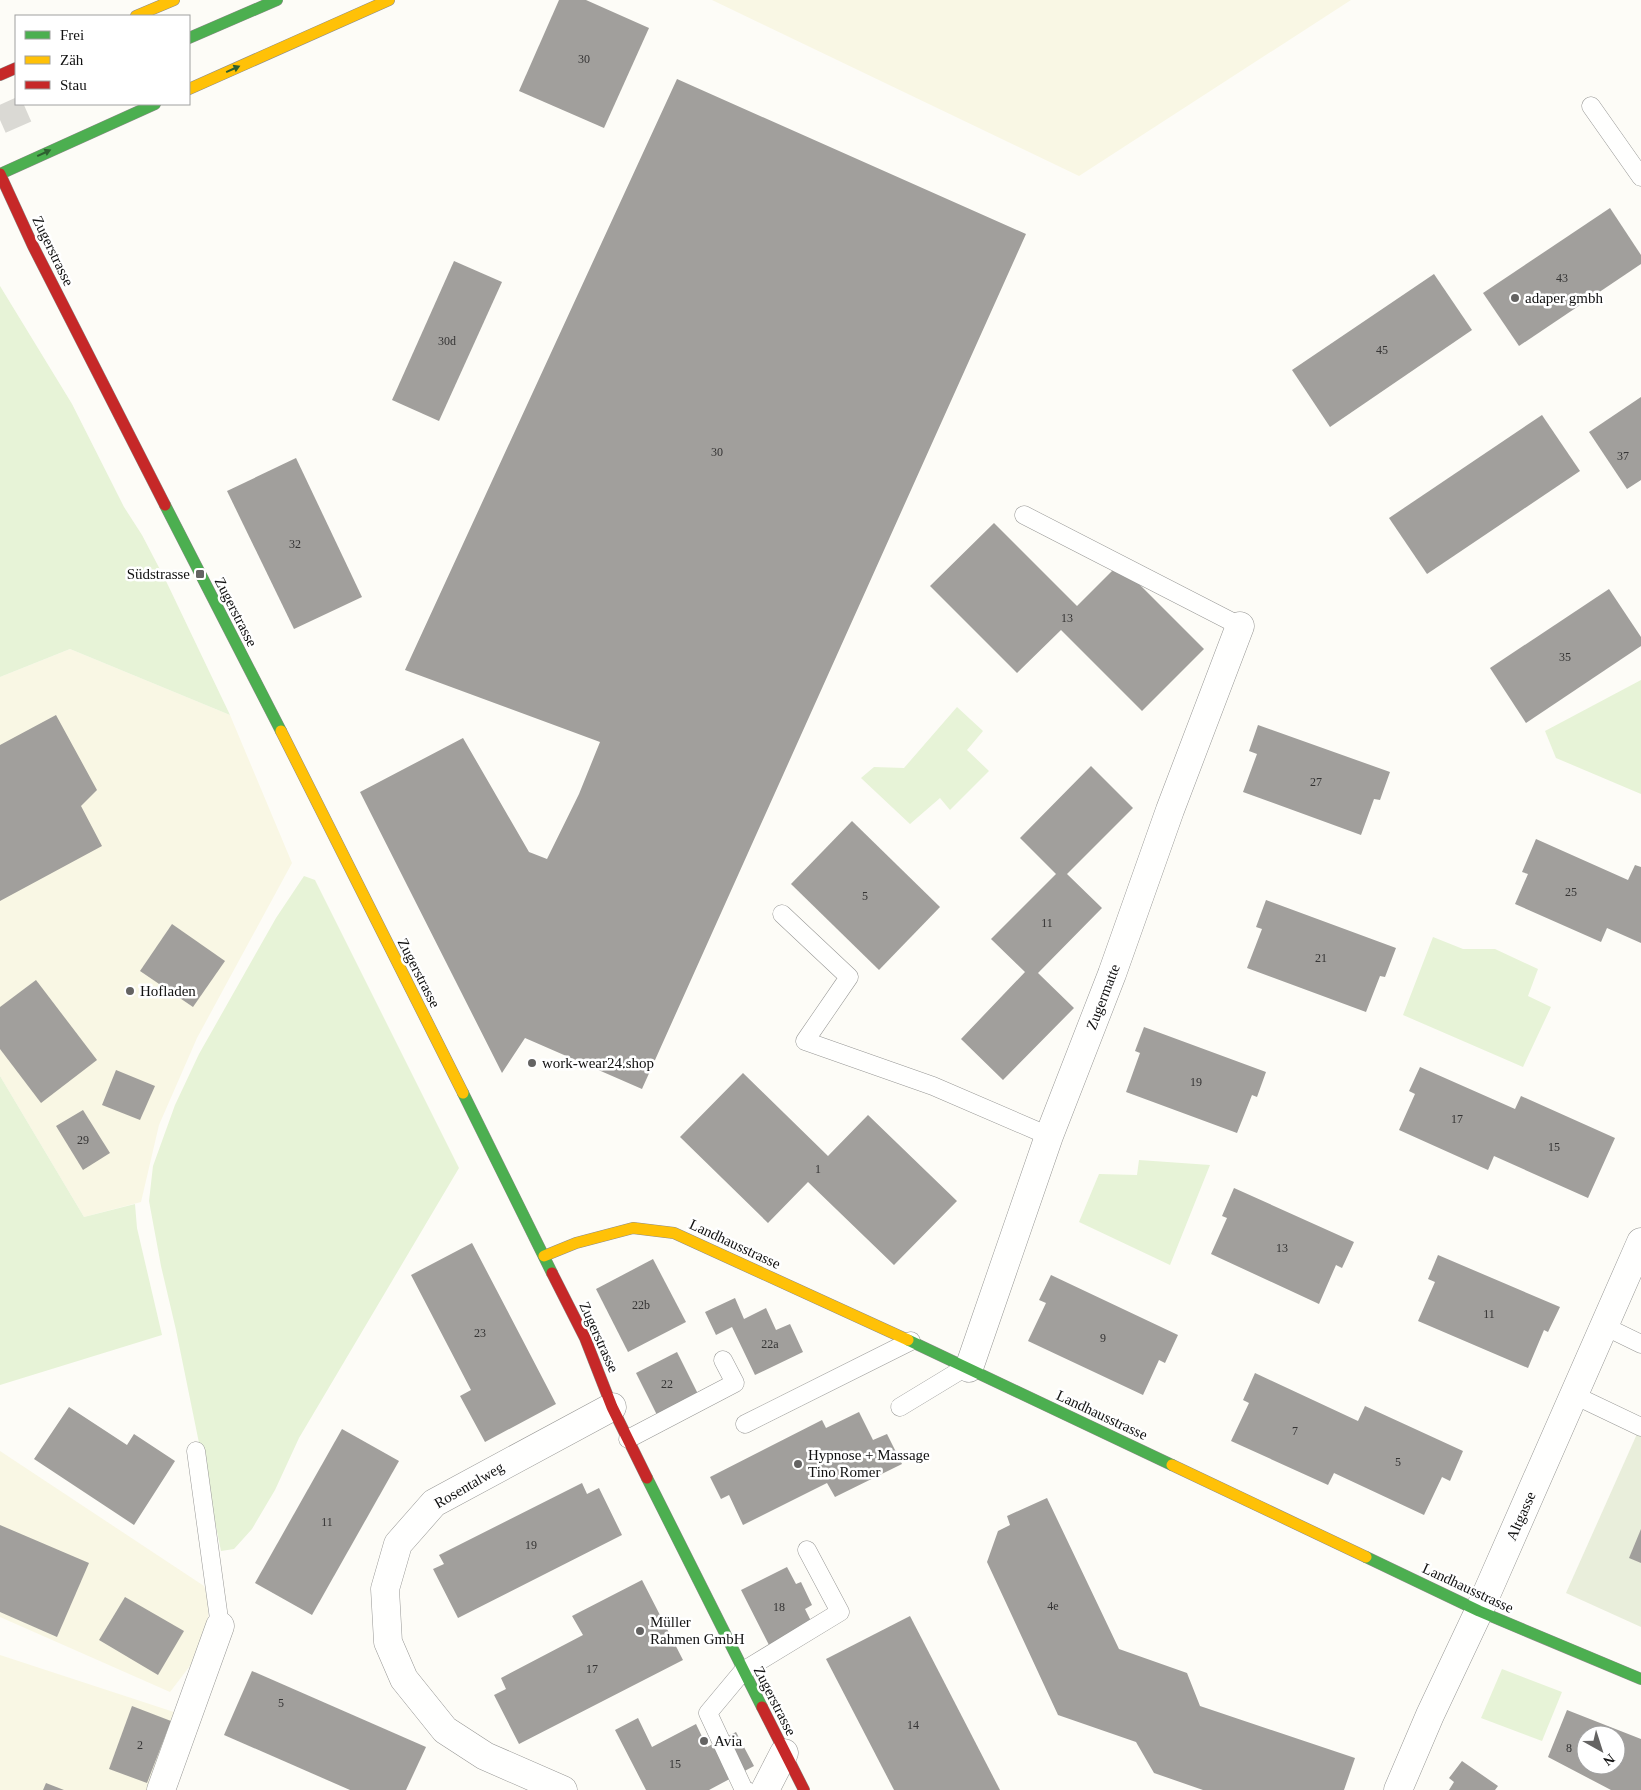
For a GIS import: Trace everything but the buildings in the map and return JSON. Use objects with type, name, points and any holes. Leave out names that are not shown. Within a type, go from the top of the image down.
[{"type":"street","points":[[138,15],[174,0]]},
{"type":"street","points":[[190,38],[277,0]]},
{"type":"street","points":[[190,89],[389,0]]},
{"type":"street","points":[[0,75],[15,68]]},
{"type":"street","points":[[0,174],[152,105]]},
{"type":"street","name":"Zugerstrasse","points":[[0,174],[33,246],[314,797],[585,1338],[612,1407],[804,1790]]},
{"type":"street","name":"Zugermatte","points":[[967,1367],[1050,1136],[1112,974],[1170,810],[1240,626]]},
{"type":"street","name":"Landhausstrasse","points":[[544,1256],[576,1243],[633,1228],[674,1233],[967,1367],[1479,1611],[1641,1679]]},
{"type":"street","name":"Altgasse","points":[[1398,1790],[1641,1242]]},
{"type":"street","name":"Rosentalweg","points":[[563,1790],[485,1756],[445,1730],[404,1679],[388,1642],[385,1590],[398,1544],[434,1502],[612,1407]]},
{"type":"street","points":[[161,1790],[220,1626]]},
{"type":"street","points":[[765,1790],[784,1753]]},
{"type":"lane","points":[[1591,106],[1641,177]]},
{"type":"lane","points":[[1024,515],[1240,626]]},
{"type":"lane","points":[[782,914],[850,977],[805,1041],[933,1086],[1050,1136]]},
{"type":"lane","points":[[1604,1326],[1641,1344]]},
{"type":"lane","points":[[745,1424],[911,1341]]},
{"type":"lane","points":[[628,1438],[735,1383],[723,1360]]},
{"type":"lane","points":[[900,1407],[967,1367]]},
{"type":"lane","points":[[1574,1395],[1641,1427]]},
{"type":"lane","points":[[196,1451],[220,1626]]},
{"type":"lane","points":[[746,1790],[744,1790],[708,1713],[743,1671],[840,1612],[807,1550]]},
{"type":"shaded area","points":[[712,0],[1351,0],[1079,176]]},
{"type":"shaded area","points":[[70,649],[230,715],[292,863],[197,1038],[159,1125],[141,1202],[84,1217],[0,1076],[0,677]]},
{"type":"shaded area","points":[[0,1451],[204,1586],[208,1599],[209,1641],[170,1692],[0,1617]]},
{"type":"shaded area","points":[[0,1655],[180,1714],[152,1790],[0,1790]]},
{"type":"green space","points":[[0,286],[72,404],[124,507],[142,535],[166,581],[230,715],[70,649],[0,677]]},
{"type":"green space","points":[[1641,680],[1641,794],[1556,758],[1545,731]]},
{"type":"green space","points":[[957,707],[983,731],[967,750],[989,771],[950,810],[940,798],[910,824],[861,778],[874,767],[904,768]]},
{"type":"green space","points":[[304,876],[315,880],[459,1168],[299,1438],[275,1490],[252,1529],[234,1549],[221,1551],[149,1201],[153,1166],[175,1105],[199,1054],[276,918]]},
{"type":"green space","points":[[1433,937],[1463,949],[1495,949],[1538,969],[1528,996],[1551,1007],[1523,1067],[1403,1015]]},
{"type":"green space","points":[[0,1076],[84,1217],[135,1204],[137,1228],[162,1335],[0,1385]]},
{"type":"green space","points":[[1139,1160],[1210,1165],[1170,1265],[1079,1222],[1099,1174],[1137,1175]]},
{"type":"green space","points":[[1641,1425],[1641,1627],[1566,1593]]},
{"type":"green space","points":[[1502,1669],[1562,1692],[1542,1741],[1481,1718]]},
{"type":"tunnel","points":[[0,120],[34,105]]},
{"type":"traffic: fast","points":[[190,38],[277,0]]},
{"type":"traffic: fast","points":[[0,174],[153,105]]},
{"type":"traffic: fast","points":[[165,505],[281,731]]},
{"type":"traffic: fast","points":[[463,1093],[552,1273]]},
{"type":"traffic: fast","points":[[908,1340],[1172,1465]]},
{"type":"traffic: fast","points":[[647,1478],[762,1707]]},
{"type":"traffic: fast","points":[[1366,1557],[1479,1611],[1641,1679]]},
{"type":"traffic: slow","points":[[138,15],[174,0]]},
{"type":"traffic: slow","points":[[190,89],[389,0]]},
{"type":"traffic: slow","points":[[281,731],[463,1093]]},
{"type":"traffic: slow","points":[[544,1256],[576,1243],[633,1228],[674,1233],[908,1340]]},
{"type":"traffic: slow","points":[[1172,1465],[1366,1557]]},
{"type":"traffic: jam","points":[[0,75],[15,68]]},
{"type":"traffic: jam","points":[[0,174],[33,246],[165,505]]},
{"type":"traffic: jam","points":[[552,1273],[585,1338],[612,1407],[647,1478]]},
{"type":"traffic: jam","points":[[762,1707],[804,1790]]},
{"type":"place","name":"adaper gmbh","points":[[1515,298]]},
{"type":"place","name":"Südstrasse","points":[[200,574]]},
{"type":"place","name":"Hofladen","points":[[130,991]]},
{"type":"place","name":"work-wear24.shop","points":[[532,1063]]},
{"type":"place","name":"Hypnose + Massage Tino Romer","points":[[798,1464]]},
{"type":"place","name":"Müller Rahmen GmbH","points":[[640,1631]]},
{"type":"place","name":"Avia","points":[[704,1741]]}]
